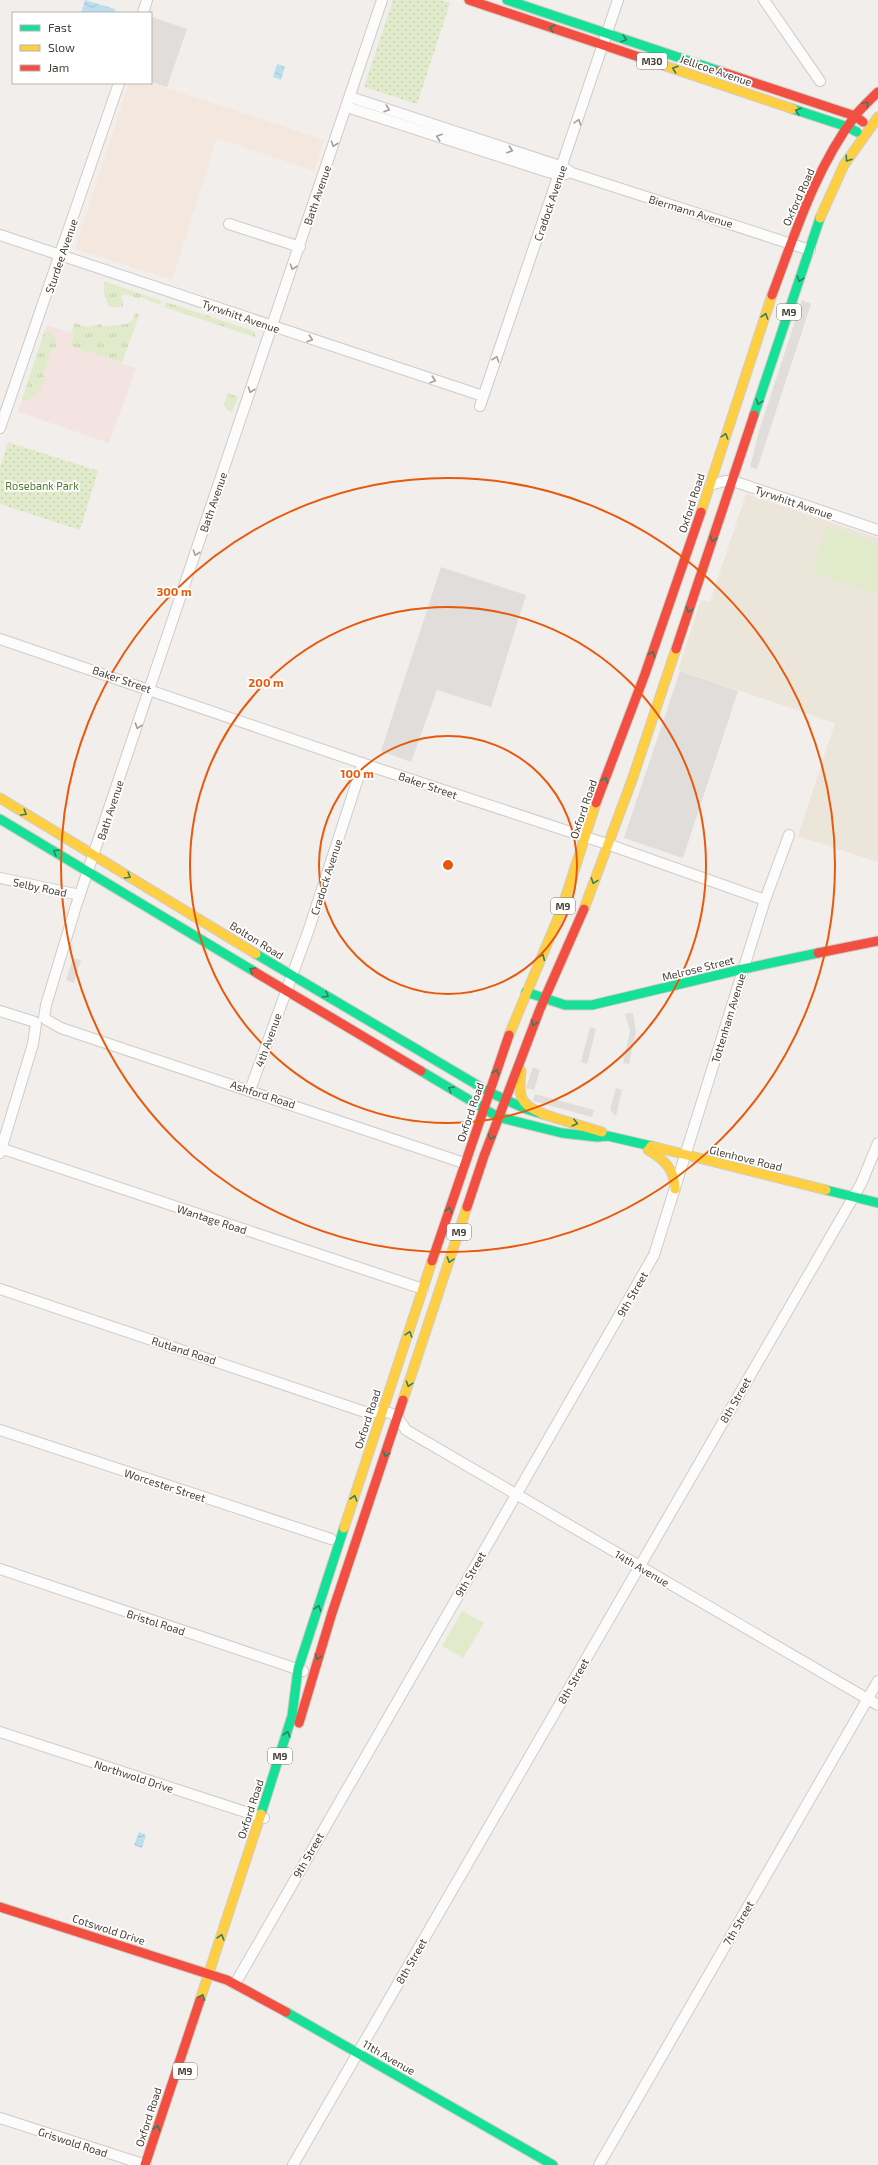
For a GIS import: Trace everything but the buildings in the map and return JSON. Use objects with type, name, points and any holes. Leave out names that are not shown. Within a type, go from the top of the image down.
[{"type":"main road","name":"Jellicoe Avenue","points":[[469,0],[848,127],[863,136]]},
{"type":"main road","name":"Jellicoe Avenue","points":[[507,0],[855,116],[871,127]]},
{"type":"main road","name":"Oxford Road","points":[[264,1818],[292,1716],[298,1669],[464,1163],[526,992],[561,911],[585,838],[660,631],[710,485],[768,307],[808,199],[830,156],[855,116],[878,92]]},
{"type":"main road","name":"Oxford Road","points":[[153,2165],[264,1818],[504,1100],[544,999],[579,923],[632,780],[810,250],[834,183],[863,136],[878,117]]},
{"type":"main road","name":"Bolton Road","points":[[0,798],[292,976],[504,1100]]},
{"type":"main road","points":[[0,819],[498,1117]]},
{"type":"main road","name":"Melrose Street","points":[[526,992],[544,999],[572,1006],[605,1003],[743,969],[878,941]]},
{"type":"main road","points":[[525,1048],[519,1086],[520,1100],[528,1107],[552,1117]]},
{"type":"main road","name":"Glenhove Road","points":[[504,1100],[552,1117],[598,1130],[608,1136]]},
{"type":"main road","name":"Glenhove Road","points":[[498,1117],[528,1126],[562,1133],[596,1137],[608,1136],[632,1141],[685,1156],[878,1203]]},
{"type":"main road","points":[[632,1141],[655,1154],[668,1165],[674,1175],[675,1189]]},
{"type":"main road","name":"Cotswold Drive","points":[[0,1907],[214,1976]]},
{"type":"main road","name":"Oxford Road","points":[[145,2165],[214,1976]]},
{"type":"main road","name":"11th Avenue","points":[[214,1976],[235,1984],[553,2165]]},
{"type":"street","points":[[143,12],[147,0]]},
{"type":"street","name":"Bath Avenue","points":[[0,1150],[80,895],[95,855],[382,0]]},
{"type":"street","name":"Cradock Avenue","points":[[482,401],[618,0]]},
{"type":"street","points":[[764,0],[820,81]]},
{"type":"street","name":"Sturdee Avenue","points":[[0,428],[61,256],[119,84]]},
{"type":"street","name":"Biermann Avenue","points":[[350,97],[462,139]]},
{"type":"street","name":"Biermann Avenue","points":[[347,107],[462,139],[810,250]]},
{"type":"street","points":[[229,224],[300,246]]},
{"type":"street","name":"Tyrwhitt Avenue","points":[[0,235],[272,327],[482,401]]},
{"type":"street","name":"Tyrwhitt Avenue","points":[[710,485],[724,481],[733,481],[878,530]]},
{"type":"street","name":"Baker Street","points":[[0,639],[151,689],[585,838],[608,844],[765,900]]},
{"type":"street","name":"Cradock Avenue","points":[[286,990],[363,763]]},
{"type":"street","name":"Tottenham Avenue","points":[[685,1156],[765,900],[789,835]]},
{"type":"street","name":"Selby Road","points":[[0,878],[80,895]]},
{"type":"street","name":"4th Avenue","points":[[250,1090],[286,990]]},
{"type":"street","name":"Ashford Road","points":[[0,1011],[40,1021],[57,1029],[61,1028],[250,1090],[464,1163]]},
{"type":"street","name":"8th Street","points":[[293,2165],[853,1197],[865,1176],[878,1143]]},
{"type":"street","name":"Wantage Road","points":[[0,1150],[423,1288]]},
{"type":"street","name":"9th Street","points":[[235,1984],[654,1255],[685,1156]]},
{"type":"street","name":"Rutland Road","points":[[0,1289],[368,1413]]},
{"type":"street","points":[[382,1410],[399,1417],[406,1430],[393,1432],[377,1425],[368,1413],[382,1410]]},
{"type":"street","name":"Worcester Street","points":[[0,1430],[330,1539]]},
{"type":"street","name":"14th Avenue","points":[[406,1430],[878,1705]]},
{"type":"street","points":[[352,1553],[338,1548],[330,1539],[342,1535],[357,1540]]},
{"type":"street","name":"Bristol Road","points":[[0,1569],[313,1673]]},
{"type":"street","name":"7th Street","points":[[599,2165],[878,1681]]},
{"type":"street","name":"Northwold Drive","points":[[0,1732],[264,1818]]},
{"type":"street","name":"Griswold Road","points":[[0,2118],[145,2165]]},
{"type":"shaded area","points":[[152,17],[187,29],[167,87],[152,82]]},
{"type":"shaded area","points":[[152,83],[324,140],[314,171],[217,138],[172,280],[75,249],[129,84]]},
{"type":"shaded area","points":[[802,300],[811,304],[757,469],[750,467],[759,431]]},
{"type":"shaded area","points":[[47,325],[74,334],[70,346],[136,368],[109,443],[18,412]]},
{"type":"shaded area","points":[[746,494],[878,538],[878,862],[798,836],[835,723],[678,670],[701,600],[710,602]]},
{"type":"shaded area","points":[[441,567],[526,595],[491,707],[437,690],[411,762],[381,751]]},
{"type":"shaded area","points":[[680,671],[738,691],[683,858],[624,838]]},
{"type":"shaded area","points":[[73,958],[81,960],[74,983],[66,980]]},
{"type":"shaded area","points":[[633,1013],[636,1032],[629,1064],[623,1063],[630,1031],[625,1014]]},
{"type":"shaded area","points":[[590,1027],[596,1029],[587,1064],[581,1062]]},
{"type":"shaded area","points":[[533,1067],[540,1070],[534,1090],[526,1088]]},
{"type":"shaded area","points":[[616,1088],[622,1090],[616,1116],[610,1110]]},
{"type":"shaded area","points":[[535,1094],[594,1110],[592,1117],[533,1101]]},
{"type":"green space","points":[[393,0],[440,0],[450,3],[417,104],[364,87]]},
{"type":"green space","points":[[104,281],[162,301],[160,305],[141,297],[140,299],[125,294],[121,297],[124,302],[122,307],[109,307],[104,294]]},
{"type":"green space","points":[[166,302],[251,330],[255,332],[255,337],[164,307]]},
{"type":"green space","points":[[135,313],[139,315],[122,363],[70,346],[74,334],[71,332],[75,323],[86,327],[101,324],[103,327],[126,324],[133,320]]},
{"type":"green space","points":[[45,330],[54,334],[56,339],[55,349],[52,348],[43,376],[46,377],[40,390],[32,398],[23,401],[22,399]]},
{"type":"green space","points":[[227,393],[238,397],[232,412],[227,410],[224,405]]},
{"type":"green space","name":"Rosebank Park","points":[[8,442],[98,471],[80,530],[0,504],[0,468]]},
{"type":"green space","points":[[827,526],[878,544],[878,594],[812,572]]},
{"type":"green space","points":[[462,1611],[484,1623],[463,1658],[442,1646]]},
{"type":"water","points":[[85,0],[115,9],[114,12],[81,12]]},
{"type":"water","points":[[277,64],[285,67],[281,80],[273,77]]},
{"type":"water","points":[[139,1832],[146,1835],[142,1848],[134,1845]]},
{"type":"traffic: fast","points":[[507,0],[719,71]]},
{"type":"traffic: fast","points":[[793,109],[848,127],[857,132]]},
{"type":"traffic: fast","points":[[754,415],[820,218]]},
{"type":"traffic: fast","points":[[0,819],[255,972]]},
{"type":"traffic: fast","points":[[526,992],[565,1005],[592,1005],[743,969],[818,953]]},
{"type":"traffic: fast","points":[[256,954],[489,1092],[526,1109],[542,1114]]},
{"type":"traffic: fast","points":[[421,1071],[498,1117],[562,1133],[597,1137],[608,1136],[651,1146]]},
{"type":"traffic: fast","points":[[826,1190],[878,1203]]},
{"type":"traffic: fast","points":[[261,1814],[292,1716],[298,1669],[344,1528]]},
{"type":"traffic: fast","points":[[286,2012],[553,2165]]},
{"type":"traffic: slow","points":[[639,57],[793,109]]},
{"type":"traffic: slow","points":[[820,218],[844,165],[878,117]]},
{"type":"traffic: slow","points":[[701,512],[772,295]]},
{"type":"traffic: slow","points":[[584,909],[632,780],[676,649]]},
{"type":"traffic: slow","points":[[0,798],[256,954]]},
{"type":"traffic: slow","points":[[509,1035],[561,911],[596,803]]},
{"type":"traffic: slow","points":[[521,1071],[520,1090],[521,1097],[524,1102],[534,1110],[552,1117]]},
{"type":"traffic: slow","points":[[542,1114],[602,1132]]},
{"type":"traffic: slow","points":[[651,1146],[826,1190]]},
{"type":"traffic: slow","points":[[648,1150],[659,1157],[668,1166],[673,1176],[675,1189]]},
{"type":"traffic: slow","points":[[403,1400],[467,1207]]},
{"type":"traffic: slow","points":[[344,1528],[432,1261]]},
{"type":"traffic: slow","points":[[200,2000],[261,1814]]},
{"type":"traffic: jam","points":[[469,0],[639,57]]},
{"type":"traffic: jam","points":[[719,71],[855,116],[863,122]]},
{"type":"traffic: jam","points":[[772,295],[807,202],[828,158],[855,116],[878,92]]},
{"type":"traffic: jam","points":[[676,649],[754,415]]},
{"type":"traffic: jam","points":[[596,803],[645,674],[701,512]]},
{"type":"traffic: jam","points":[[467,1207],[484,1156],[540,1009],[584,909]]},
{"type":"traffic: jam","points":[[818,953],[878,941]]},
{"type":"traffic: jam","points":[[255,972],[421,1071]]},
{"type":"traffic: jam","points":[[432,1261],[509,1035]]},
{"type":"traffic: jam","points":[[299,1723],[332,1613],[403,1400]]},
{"type":"traffic: jam","points":[[0,1907],[227,1980],[286,2012]]},
{"type":"traffic: jam","points":[[145,2165],[200,2000]]}]
